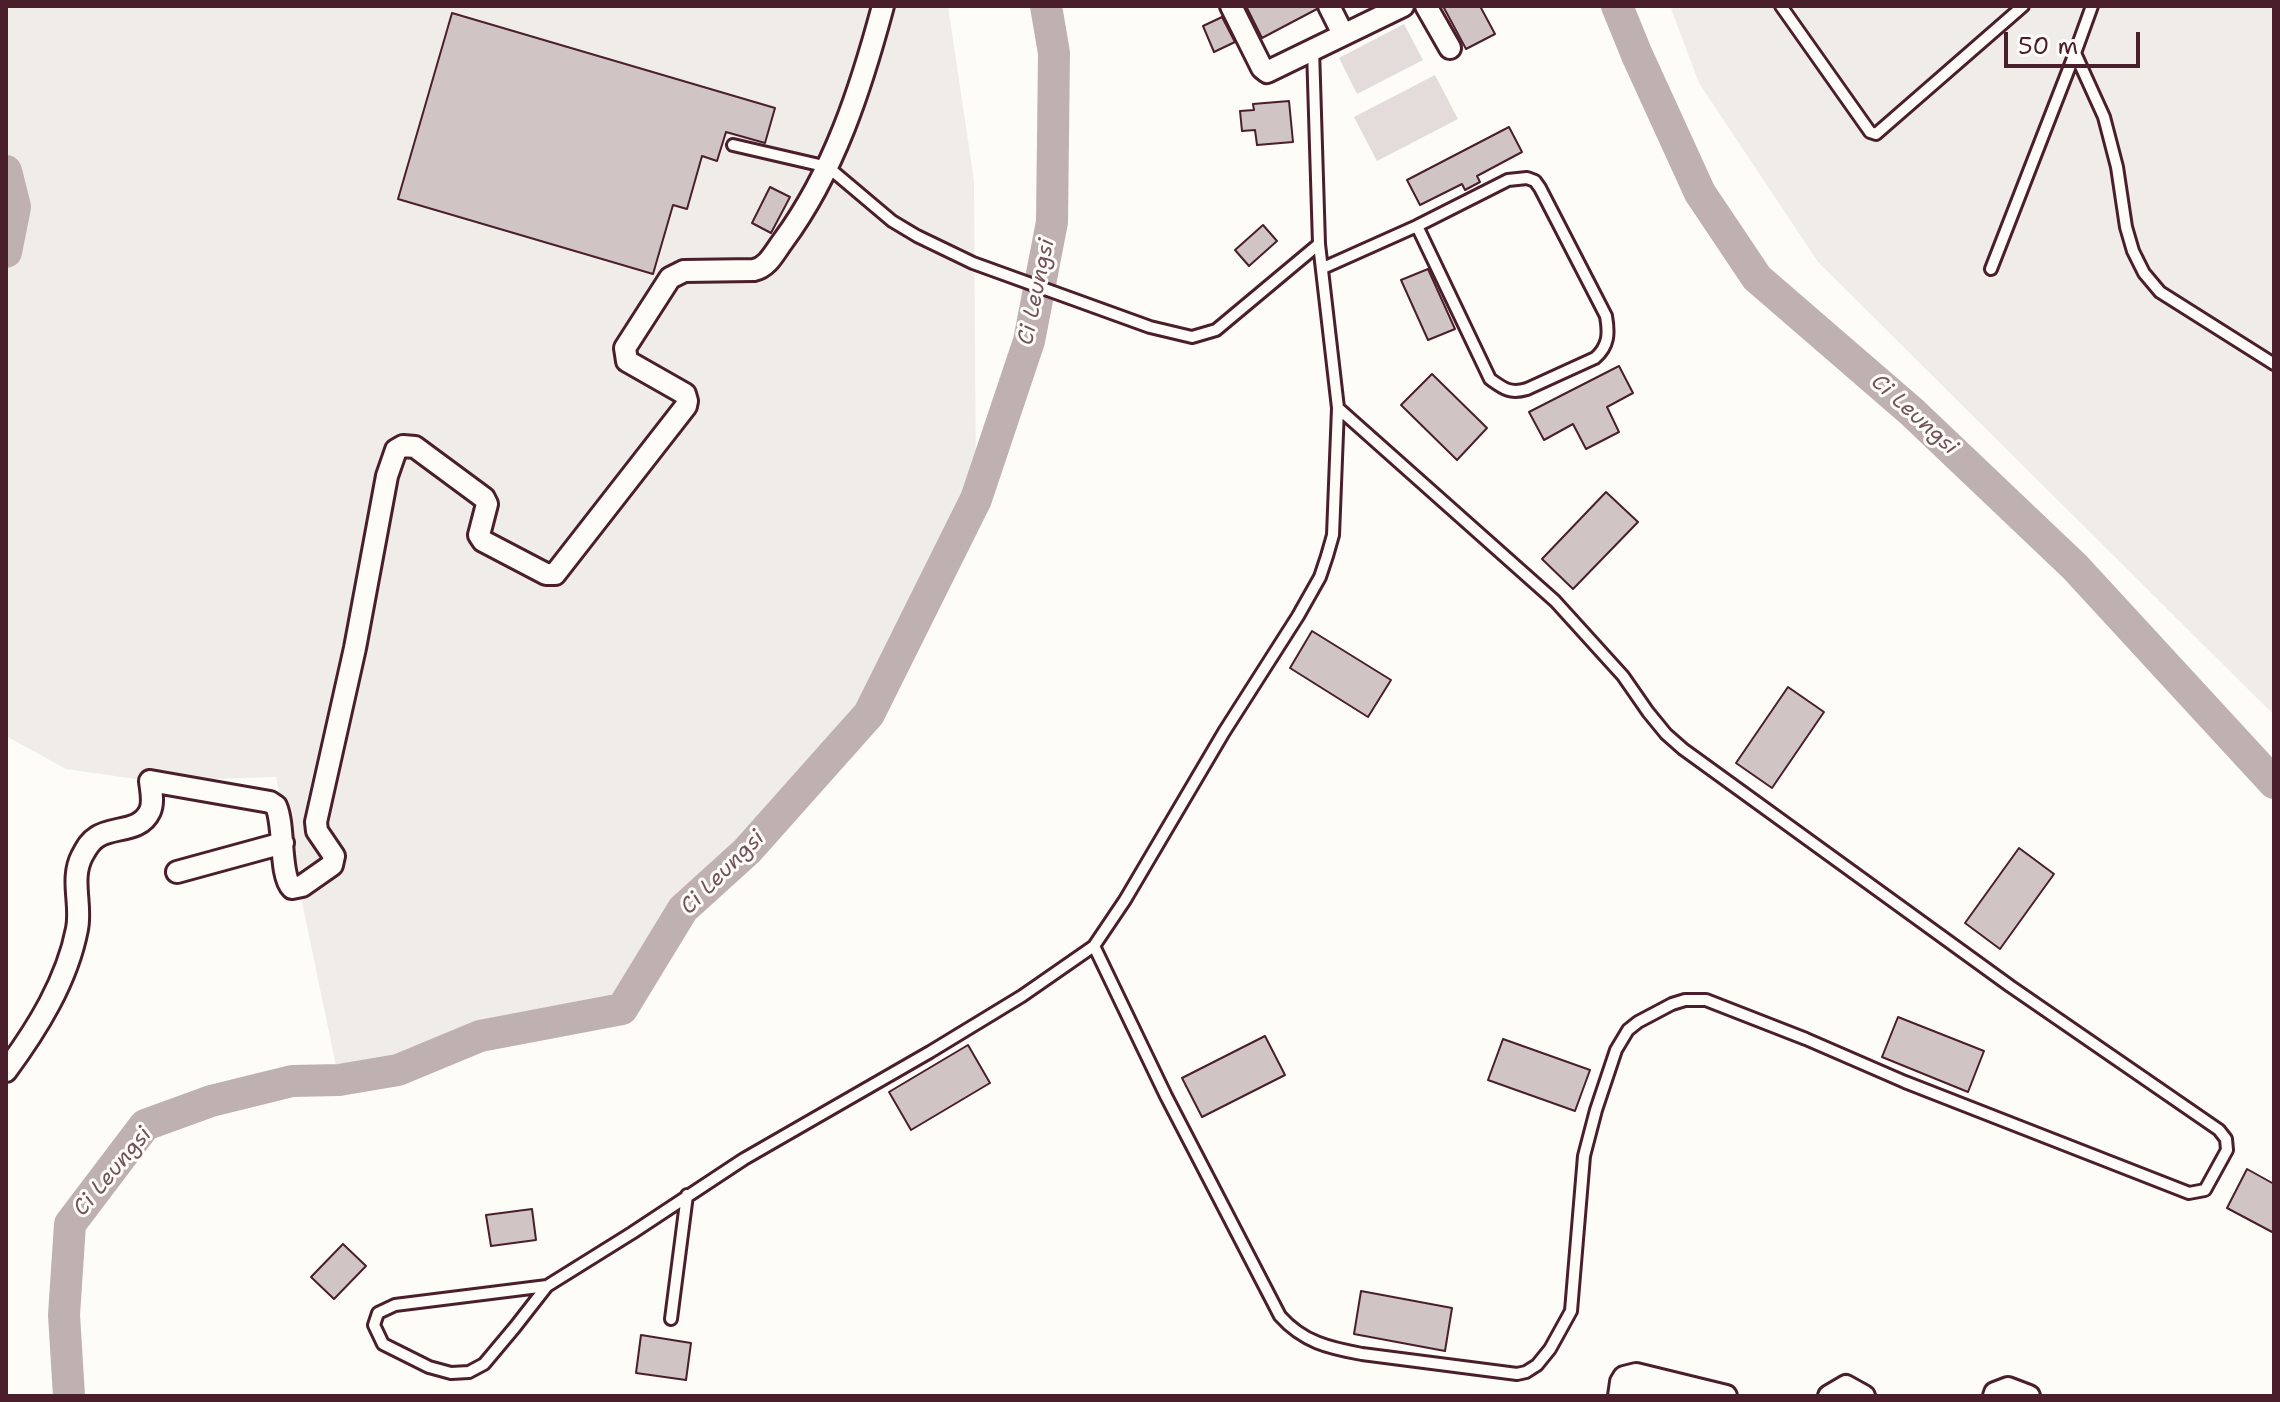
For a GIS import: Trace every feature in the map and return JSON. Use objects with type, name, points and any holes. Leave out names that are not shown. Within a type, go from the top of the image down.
[{"type":"street","points":[[6,1071],[48,1008],[62,980],[77,930],[79,861],[95,838],[138,824],[150,813],[150,781],[273,804],[279,811],[286,880],[292,888],[302,886],[334,862],[334,856],[317,831],[316,822],[355,648],[387,476],[396,450],[403,446],[415,447],[484,498],[487,504],[479,535],[483,541],[546,574],[555,574],[686,406],[685,394],[627,361],[625,348],[670,278],[684,271],[754,270],[764,267],[800,218],[828,167],[871,49],[883,6]]},
{"type":"street","points":[[1231,6],[1264,70],[1271,71],[1403,6]]},
{"type":"street","points":[[1329,6],[1343,34]]},
{"type":"street","points":[[1426,6],[1450,48]]},
{"type":"street","points":[[177,872],[283,843]]},
{"type":"street","points":[[1619,1396],[1624,1377],[1636,1374],[1726,1396]]},
{"type":"street","points":[[1829,1396],[1846,1386],[1864,1396]]},
{"type":"street","points":[[1636,1396],[1637,1391],[1646,1388],[1682,1396]]},
{"type":"street","points":[[1994,1396],[2008,1388],[2029,1396]]},
{"type":"lane","points":[[1781,6],[1870,132],[1876,134],[2023,6]]},
{"type":"lane","points":[[1991,269],[2092,6]]},
{"type":"lane","points":[[547,1286],[395,1305],[378,1313],[374,1325],[383,1344],[429,1367],[451,1373],[469,1372],[484,1364],[547,1286],[744,1159],[1022,996],[1094,946],[1125,900],[1224,732],[1298,616],[1320,577],[1333,535],[1338,408],[1319,244],[1313,49]]},
{"type":"lane","points":[[2075,53],[2104,117],[2117,167],[2126,227],[2144,273],[2160,292],[2274,364]]},
{"type":"lane","points":[[733,145],[828,167],[892,221],[973,263],[1150,327],[1192,337],[1216,330],[1319,244]]},
{"type":"lane","points":[[1323,268],[1417,226],[1508,180],[1527,178],[1535,181],[1606,316],[1607,340],[1603,351],[1595,358],[1527,389],[1516,392],[1501,388],[1490,379],[1417,226]]},
{"type":"lane","points":[[1094,946],[1166,1096],[1280,1316],[1304,1338],[1342,1351],[1517,1374],[1537,1365],[1564,1328],[1571,1311],[1584,1156],[1616,1050],[1628,1030],[1638,1022],[1685,1000],[1706,1000],[2189,1193],[2205,1190],[2227,1150],[2226,1139],[2219,1130],[2010,986],[1683,749],[1666,734],[1623,676],[1555,601],[1338,408]]},
{"type":"lane","points":[[671,1319],[687,1195]]},
{"type":"shaded area","points":[[6,6],[948,6],[974,181],[976,499],[869,714],[778,817],[683,909],[622,1009],[480,1036],[398,1070],[339,1080],[276,777],[150,781],[66,769],[6,736],[6,252],[15,207],[6,171]]},
{"type":"shaded area","points":[[1670,6],[2274,6],[2274,715],[1818,262],[1699,83]]},
{"type":"shaded area","points":[[1404,24],[1423,60],[1357,94],[1339,58]]},
{"type":"shaded area","points":[[1435,75],[1458,119],[1377,161],[1354,117]]},
{"type":"building","points":[[1246,6],[1316,6],[1317,9],[1262,38]]},
{"type":"building","points":[[1443,6],[1480,6],[1495,34],[1466,49]]},
{"type":"building","points":[[452,13],[775,108],[765,143],[726,132],[717,161],[702,156],[687,209],[673,205],[653,274],[398,199]]},
{"type":"building","points":[[1222,17],[1235,42],[1214,52],[1203,26]]},
{"type":"building","points":[[1289,101],[1293,142],[1257,145],[1255,130],[1242,131],[1240,111],[1254,110],[1253,104]]},
{"type":"building","points":[[1509,127],[1522,152],[1477,176],[1480,182],[1465,190],[1462,184],[1420,205],[1407,180]]},
{"type":"building","points":[[770,187],[790,197],[771,233],[752,223]]},
{"type":"building","points":[[1263,225],[1277,241],[1249,266],[1235,250]]},
{"type":"building","points":[[1428,269],[1455,329],[1428,340],[1401,280]]},
{"type":"building","points":[[1619,366],[1633,393],[1607,407],[1619,432],[1586,449],[1573,424],[1544,440],[1529,412]]},
{"type":"building","points":[[1432,374],[1487,428],[1457,460],[1401,405]]},
{"type":"building","points":[[1606,492],[1638,522],[1573,589],[1542,559]]},
{"type":"building","points":[[1312,631],[1391,680],[1368,717],[1290,668]]},
{"type":"building","points":[[1788,687],[1824,712],[1772,788],[1736,763]]},
{"type":"building","points":[[2019,848],[2054,874],[2000,949],[1965,923]]},
{"type":"building","points":[[1898,1017],[1984,1051],[1968,1092],[1882,1057]]},
{"type":"building","points":[[1265,1036],[1285,1075],[1202,1117],[1182,1078]]},
{"type":"building","points":[[1503,1039],[1590,1070],[1575,1111],[1488,1080]]},
{"type":"building","points":[[968,1045],[990,1083],[911,1130],[889,1092]]},
{"type":"building","points":[[2247,1169],[2274,1184],[2274,1233],[2227,1208]]},
{"type":"building","points":[[532,1209],[536,1240],[491,1246],[486,1215]]},
{"type":"building","points":[[343,1244],[366,1266],[334,1299],[311,1277]]},
{"type":"building","points":[[1361,1291],[1452,1308],[1445,1351],[1354,1334]]},
{"type":"building","points":[[641,1335],[691,1343],[686,1380],[636,1373]]},
{"type":"waterway","name":"Ci Leungsi","points":[[69,1396],[64,1315],[70,1224],[145,1125],[211,1101],[292,1081],[339,1080],[398,1070],[480,1036],[622,1009],[683,909],[747,851],[869,714],[976,499],[1029,341],[1052,222],[1054,53],[1046,6]]},
{"type":"waterway","name":"Ci Leungsi","points":[[1617,6],[1700,193],[1757,278],[1912,412],[2075,567],[2274,783]]},
{"type":"waterway","name":"Ci Leungsi","points":[[6,171],[15,207],[6,252]]}]
